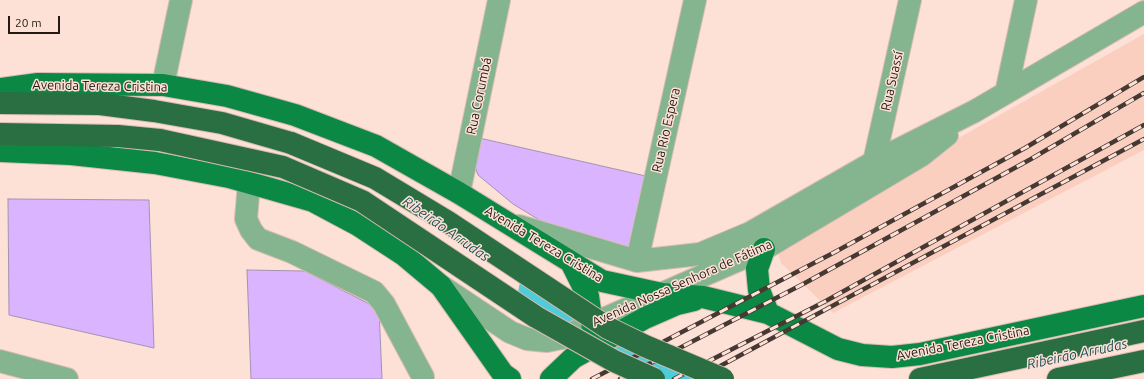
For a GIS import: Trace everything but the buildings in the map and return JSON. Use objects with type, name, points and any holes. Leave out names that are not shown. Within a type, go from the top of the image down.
[{"type":"highway","name":"Avenida Tereza Cristina","points":[[0,103],[100,104],[154,111],[222,123],[291,143],[375,178],[448,222],[608,328],[645,346],[723,379]]},
{"type":"highway","points":[[0,134],[118,136],[160,140],[283,167],[362,201],[536,317],[614,361],[654,379]]},
{"type":"highway","name":"Avenida Tereza Cristina","points":[[920,379],[1144,331]]},
{"type":"highway","points":[[1058,379],[1144,361]]},
{"type":"main road","name":"Avenida Tereza Cristina","points":[[0,89],[38,84],[163,85],[227,96],[295,115],[376,146],[459,193],[602,281],[654,297],[703,297],[768,313],[838,349],[862,355],[892,357],[920,354],[1144,306]]},
{"type":"main road","points":[[0,151],[71,154],[155,163],[229,177],[313,201],[358,225],[404,255],[441,286],[503,374],[510,379]]},
{"type":"main road","points":[[764,249],[757,269],[759,290],[768,313]]},
{"type":"main road","points":[[571,262],[588,296],[592,324]]},
{"type":"main road","points":[[551,379],[573,358],[645,318],[677,304],[703,297]]},
{"type":"street","points":[[163,85],[181,0]]},
{"type":"street","name":"Rua Corumbá","points":[[459,193],[499,0]]},
{"type":"street","name":"Rua Rio Espera","points":[[637,261],[695,0]]},
{"type":"street","name":"Rua Suassí","points":[[874,162],[910,0]]},
{"type":"street","points":[[1006,93],[1026,0]]},
{"type":"street","name":"Avenida Nossa Senhora de Fátima","points":[[507,222],[637,261],[700,254],[750,232],[874,162],[975,111],[1144,12]]},
{"type":"street","name":"Avenida Nossa Senhora de Fátima","points":[[441,286],[510,332],[527,340],[547,341],[562,338],[764,249],[922,155],[975,111]]},
{"type":"street","points":[[249,183],[246,219],[251,230],[258,239],[292,252],[374,292],[384,304],[423,377]]},
{"type":"street","points":[[0,361],[67,379]]},
{"type":"shaded area","points":[[1144,34],[1144,150],[833,313],[781,263],[778,253],[816,218]]},
{"type":"waterway","name":"Ribeirão Arrudas","points":[[534,290],[614,348],[678,379]]},
{"type":"railway","points":[[592,379],[835,252],[1025,148],[1144,77]]},
{"type":"railway","points":[[620,379],[805,283],[1031,159],[1144,93]]},
{"type":"railway","points":[[674,379],[824,302],[1144,125]]},
{"type":"railway","points":[[696,379],[1144,139]]}]
